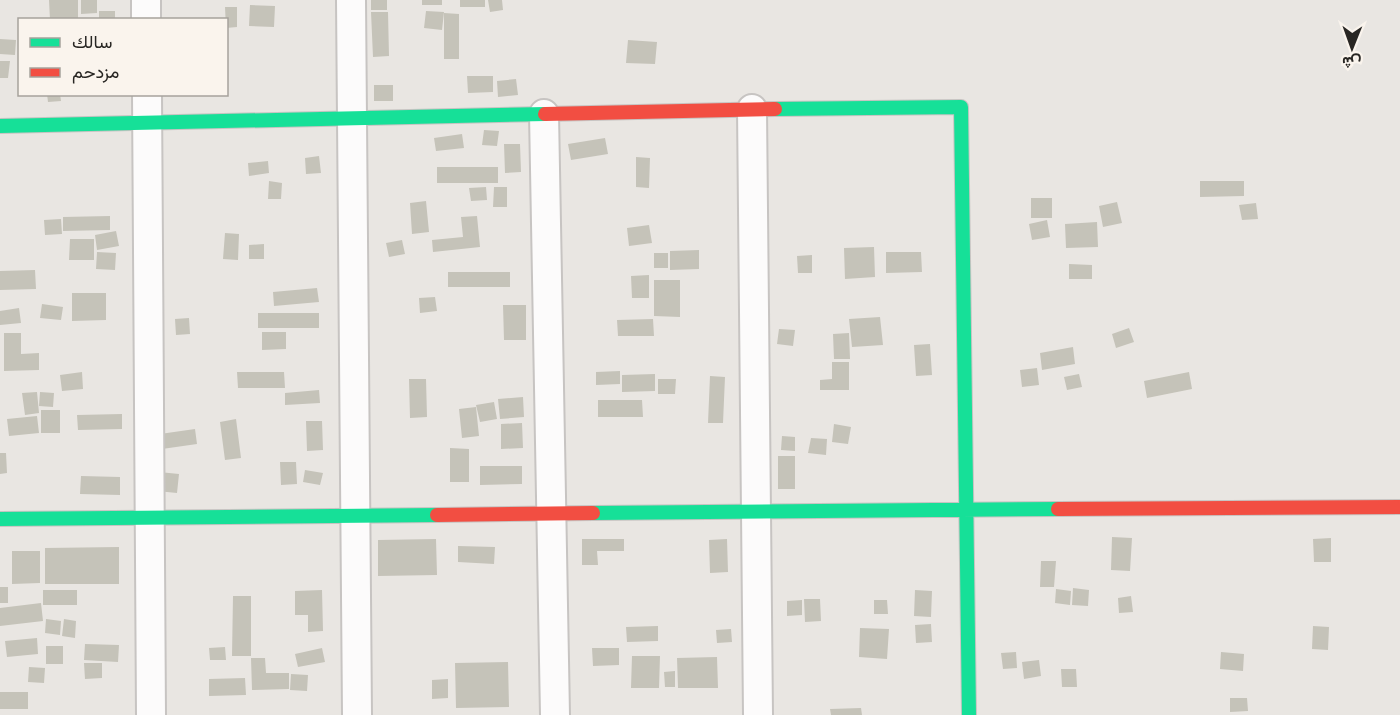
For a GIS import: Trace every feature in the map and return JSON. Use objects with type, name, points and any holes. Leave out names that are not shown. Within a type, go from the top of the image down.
[{"type":"street","points":[[146,0],[146,18]]},
{"type":"street","points":[[351,0],[357,715]]},
{"type":"street","points":[[147,96],[152,715]]},
{"type":"street","points":[[0,126],[961,107],[969,715]]},
{"type":"street","points":[[752,110],[758,715]]},
{"type":"street","points":[[544,114],[555,715]]},
{"type":"street","points":[[0,519],[1400,507]]},
{"type":"building","points":[[49,0],[78,0],[78,18],[50,18]]},
{"type":"building","points":[[81,0],[97,0],[97,13],[81,14]]},
{"type":"building","points":[[371,0],[387,0],[387,10],[371,10]]},
{"type":"building","points":[[422,0],[442,0],[442,5],[422,5]]},
{"type":"building","points":[[460,0],[485,0],[485,7],[460,7]]},
{"type":"building","points":[[488,0],[502,0],[503,10],[490,12]]},
{"type":"building","points":[[250,5],[275,6],[274,27],[249,26]]},
{"type":"building","points":[[225,7],[237,7],[237,27],[228,28],[228,18],[226,18]]},
{"type":"building","points":[[99,11],[115,11],[115,18],[99,18]]},
{"type":"building","points":[[426,11],[444,12],[442,30],[424,28]]},
{"type":"building","points":[[371,12],[388,12],[389,56],[373,57]]},
{"type":"building","points":[[444,13],[459,14],[459,59],[444,59]]},
{"type":"building","points":[[0,39],[16,40],[15,55],[0,54]]},
{"type":"building","points":[[628,40],[657,42],[655,64],[626,63]]},
{"type":"building","points":[[0,61],[10,61],[8,78],[0,78]]},
{"type":"building","points":[[467,76],[493,76],[493,92],[468,93]]},
{"type":"building","points":[[516,79],[518,95],[498,97],[497,81]]},
{"type":"building","points":[[374,85],[393,85],[393,101],[374,101]]},
{"type":"building","points":[[47,96],[60,96],[61,101],[48,102]]},
{"type":"building","points":[[484,130],[499,131],[497,146],[482,145]]},
{"type":"building","points":[[462,134],[464,148],[436,151],[434,138]]},
{"type":"building","points":[[605,138],[608,154],[571,160],[568,144]]},
{"type":"building","points":[[504,144],[520,144],[521,172],[505,173]]},
{"type":"building","points":[[319,156],[321,173],[306,174],[305,158]]},
{"type":"building","points":[[636,157],[650,158],[649,188],[636,187]]},
{"type":"building","points":[[268,161],[269,173],[249,176],[248,163]]},
{"type":"building","points":[[437,167],[498,167],[498,183],[437,183]]},
{"type":"building","points":[[269,181],[282,183],[281,199],[268,199]]},
{"type":"building","points":[[1200,181],[1244,181],[1244,196],[1200,197]]},
{"type":"building","points":[[486,187],[487,200],[471,201],[469,188]]},
{"type":"building","points":[[494,187],[507,187],[507,207],[493,207]]},
{"type":"building","points":[[1031,198],[1052,198],[1052,218],[1031,218]]},
{"type":"building","points":[[426,201],[429,232],[412,234],[410,203]]},
{"type":"building","points":[[1117,202],[1122,223],[1103,227],[1099,206]]},
{"type":"building","points":[[1256,203],[1258,219],[1242,220],[1239,205]]},
{"type":"building","points":[[110,216],[110,230],[63,231],[63,217]]},
{"type":"building","points":[[477,216],[480,247],[433,252],[432,240],[463,237],[461,217]]},
{"type":"building","points":[[61,219],[62,234],[45,235],[44,220]]},
{"type":"building","points":[[1047,220],[1050,237],[1032,240],[1029,224]]},
{"type":"building","points":[[1097,222],[1098,247],[1066,248],[1065,224]]},
{"type":"building","points":[[649,225],[652,243],[629,246],[627,228]]},
{"type":"building","points":[[116,231],[119,246],[97,250],[95,235]]},
{"type":"building","points":[[225,233],[239,234],[238,260],[223,259]]},
{"type":"building","points":[[70,239],[94,239],[94,260],[69,260]]},
{"type":"building","points":[[402,240],[405,254],[389,257],[386,243]]},
{"type":"building","points":[[264,244],[264,259],[249,259],[249,245]]},
{"type":"building","points":[[874,247],[875,277],[845,279],[844,248]]},
{"type":"building","points":[[699,250],[699,269],[670,270],[670,251]]},
{"type":"building","points":[[97,252],[116,253],[115,270],[96,269]]},
{"type":"building","points":[[886,252],[921,252],[922,272],[886,273]]},
{"type":"building","points":[[654,253],[668,253],[668,268],[654,268]]},
{"type":"building","points":[[812,255],[812,273],[798,273],[797,256]]},
{"type":"building","points":[[1069,264],[1092,265],[1092,279],[1069,279]]},
{"type":"building","points":[[35,270],[36,289],[0,290],[0,271]]},
{"type":"building","points":[[448,272],[510,272],[510,287],[448,287]]},
{"type":"building","points":[[649,275],[649,298],[632,298],[631,276]]},
{"type":"building","points":[[654,280],[680,280],[680,317],[654,316]]},
{"type":"building","points":[[317,288],[319,302],[274,306],[273,292]]},
{"type":"building","points":[[72,293],[106,293],[106,320],[72,321]]},
{"type":"building","points":[[435,297],[437,311],[420,313],[419,298]]},
{"type":"building","points":[[42,304],[63,307],[61,320],[40,318]]},
{"type":"building","points":[[503,305],[526,305],[526,340],[504,340]]},
{"type":"building","points":[[19,308],[21,323],[0,325],[0,311]]},
{"type":"building","points":[[258,313],[319,313],[319,328],[258,328]]},
{"type":"building","points":[[880,317],[883,345],[852,347],[849,319]]},
{"type":"building","points":[[189,318],[190,334],[176,335],[175,319]]},
{"type":"building","points":[[653,319],[654,336],[618,336],[617,320]]},
{"type":"building","points":[[1129,328],[1134,342],[1116,348],[1112,334]]},
{"type":"building","points":[[779,329],[795,330],[793,346],[777,344]]},
{"type":"building","points":[[262,332],[286,332],[286,349],[262,350]]},
{"type":"building","points":[[4,333],[21,333],[21,354],[39,353],[39,370],[4,371]]},
{"type":"building","points":[[849,333],[850,359],[834,359],[833,334]]},
{"type":"building","points":[[930,344],[932,375],[916,376],[914,345]]},
{"type":"building","points":[[1073,347],[1075,364],[1042,370],[1040,353]]},
{"type":"building","points":[[832,362],[849,362],[849,390],[820,390],[820,380],[832,379]]},
{"type":"building","points":[[1037,368],[1039,385],[1022,387],[1020,370]]},
{"type":"building","points":[[620,371],[620,384],[596,385],[596,372]]},
{"type":"building","points":[[82,372],[83,389],[62,391],[60,375]]},
{"type":"building","points":[[237,372],[284,372],[285,388],[238,388]]},
{"type":"building","points":[[1189,372],[1192,389],[1147,398],[1144,381]]},
{"type":"building","points":[[655,374],[655,391],[622,392],[622,375]]},
{"type":"building","points":[[1079,374],[1082,387],[1067,390],[1064,377]]},
{"type":"building","points":[[710,376],[725,377],[723,423],[708,423]]},
{"type":"building","points":[[409,379],[426,379],[427,417],[410,418]]},
{"type":"building","points":[[658,379],[676,379],[675,394],[658,394]]},
{"type":"building","points":[[319,390],[320,403],[285,405],[285,393]]},
{"type":"building","points":[[37,392],[39,413],[25,415],[22,393]]},
{"type":"building","points":[[40,392],[54,393],[53,407],[39,406]]},
{"type":"building","points":[[523,397],[524,417],[500,419],[498,399]]},
{"type":"building","points":[[598,400],[642,400],[643,417],[598,417]]},
{"type":"building","points":[[494,402],[497,419],[480,422],[476,405]]},
{"type":"building","points":[[476,407],[479,436],[462,438],[459,409]]},
{"type":"building","points":[[41,410],[60,410],[60,433],[41,433]]},
{"type":"building","points":[[122,414],[122,429],[78,430],[77,415]]},
{"type":"building","points":[[37,416],[39,433],[9,436],[7,419]]},
{"type":"building","points":[[236,419],[241,458],[225,460],[220,422]]},
{"type":"building","points":[[306,421],[322,421],[323,450],[307,451]]},
{"type":"building","points":[[522,423],[523,448],[501,449],[501,424]]},
{"type":"building","points":[[834,424],[851,427],[848,444],[832,442]]},
{"type":"building","points":[[195,429],[197,444],[162,449],[160,434]]},
{"type":"building","points":[[782,436],[795,437],[795,451],[781,450]]},
{"type":"building","points":[[811,438],[827,439],[826,455],[808,453]]},
{"type":"building","points":[[450,448],[469,449],[469,482],[450,482]]},
{"type":"building","points":[[0,453],[6,453],[7,473],[0,474]]},
{"type":"building","points":[[778,456],[795,456],[795,489],[778,489]]},
{"type":"building","points":[[280,462],[296,462],[297,484],[281,485]]},
{"type":"building","points":[[480,466],[522,466],[522,484],[480,485]]},
{"type":"building","points":[[305,470],[323,473],[320,485],[303,482]]},
{"type":"building","points":[[159,472],[179,474],[177,493],[157,491]]},
{"type":"building","points":[[81,476],[120,477],[120,495],[80,494]]},
{"type":"building","points":[[1112,537],[1132,538],[1130,571],[1111,570]]},
{"type":"building","points":[[1331,538],[1331,562],[1314,562],[1313,539]]},
{"type":"building","points":[[436,539],[437,575],[378,576],[378,540]]},
{"type":"building","points":[[582,539],[624,539],[624,551],[597,551],[598,565],[582,565]]},
{"type":"building","points":[[727,539],[728,572],[710,573],[709,540]]},
{"type":"building","points":[[458,546],[495,547],[494,564],[458,562]]},
{"type":"building","points":[[119,547],[119,584],[45,584],[45,548]]},
{"type":"building","points":[[12,551],[40,551],[40,583],[12,584]]},
{"type":"building","points":[[1041,561],[1056,561],[1054,587],[1040,587]]},
{"type":"building","points":[[0,587],[8,587],[8,603],[0,603]]},
{"type":"building","points":[[1073,588],[1089,590],[1088,606],[1072,605]]},
{"type":"building","points":[[1056,589],[1071,591],[1070,605],[1055,603]]},
{"type":"building","points":[[43,590],[77,590],[77,605],[43,605]]},
{"type":"building","points":[[322,590],[323,631],[308,632],[308,615],[295,615],[295,591]]},
{"type":"building","points":[[915,590],[932,591],[931,617],[914,616]]},
{"type":"building","points":[[233,596],[251,596],[251,656],[232,656]]},
{"type":"building","points":[[1131,596],[1133,612],[1119,613],[1118,598]]},
{"type":"building","points":[[804,599],[820,599],[821,621],[805,622]]},
{"type":"building","points":[[802,600],[802,615],[787,616],[787,601]]},
{"type":"building","points":[[874,600],[887,600],[888,614],[874,614]]},
{"type":"building","points":[[41,603],[43,621],[0,626],[0,608]]},
{"type":"building","points":[[46,619],[61,621],[60,635],[45,633]]},
{"type":"building","points":[[64,619],[76,621],[75,638],[62,636]]},
{"type":"building","points":[[931,624],[932,642],[916,643],[915,625]]},
{"type":"building","points":[[658,626],[658,641],[627,642],[626,627]]},
{"type":"building","points":[[1313,626],[1329,627],[1328,650],[1312,649]]},
{"type":"building","points":[[860,628],[889,629],[887,659],[859,657]]},
{"type":"building","points":[[731,629],[732,642],[717,643],[716,630]]},
{"type":"building","points":[[37,638],[38,654],[7,657],[5,641]]},
{"type":"building","points":[[85,644],[119,645],[118,662],[84,660]]},
{"type":"building","points":[[46,646],[63,646],[63,664],[46,664]]},
{"type":"building","points":[[225,647],[226,660],[210,660],[209,648]]},
{"type":"building","points":[[322,648],[325,662],[298,667],[295,654]]},
{"type":"building","points":[[592,648],[619,648],[619,665],[593,666]]},
{"type":"building","points":[[1016,652],[1017,668],[1003,669],[1001,653]]},
{"type":"building","points":[[1221,652],[1244,654],[1243,671],[1220,669]]},
{"type":"building","points":[[632,656],[660,656],[659,688],[631,688]]},
{"type":"building","points":[[717,657],[718,688],[678,688],[677,658]]},
{"type":"building","points":[[251,658],[265,658],[266,673],[289,673],[289,689],[252,690]]},
{"type":"building","points":[[1039,660],[1041,676],[1024,679],[1022,662]]},
{"type":"building","points":[[508,662],[509,707],[456,708],[455,663]]},
{"type":"building","points":[[84,663],[102,663],[102,678],[85,679]]},
{"type":"building","points":[[29,667],[45,668],[44,683],[28,682]]},
{"type":"building","points":[[1061,669],[1076,669],[1077,687],[1062,687]]},
{"type":"building","points":[[675,671],[675,687],[665,687],[664,672]]},
{"type":"building","points":[[291,674],[308,675],[307,691],[290,690]]},
{"type":"building","points":[[245,678],[246,695],[209,696],[209,679]]},
{"type":"building","points":[[448,679],[448,698],[432,699],[432,680]]},
{"type":"building","points":[[0,692],[28,692],[28,709],[0,709]]},
{"type":"building","points":[[1230,698],[1247,698],[1248,711],[1230,712]]},
{"type":"building","points":[[861,708],[862,715],[831,715],[830,709]]},
{"type":"traffic: fast","points":[[775,109],[961,107],[969,715]]},
{"type":"traffic: fast","points":[[0,126],[545,114]]},
{"type":"traffic: fast","points":[[593,513],[1058,509]]},
{"type":"traffic: fast","points":[[0,519],[437,515]]},
{"type":"traffic: jam","points":[[545,114],[775,109]]},
{"type":"traffic: jam","points":[[1058,509],[1400,507]]},
{"type":"traffic: jam","points":[[437,515],[593,513]]}]
